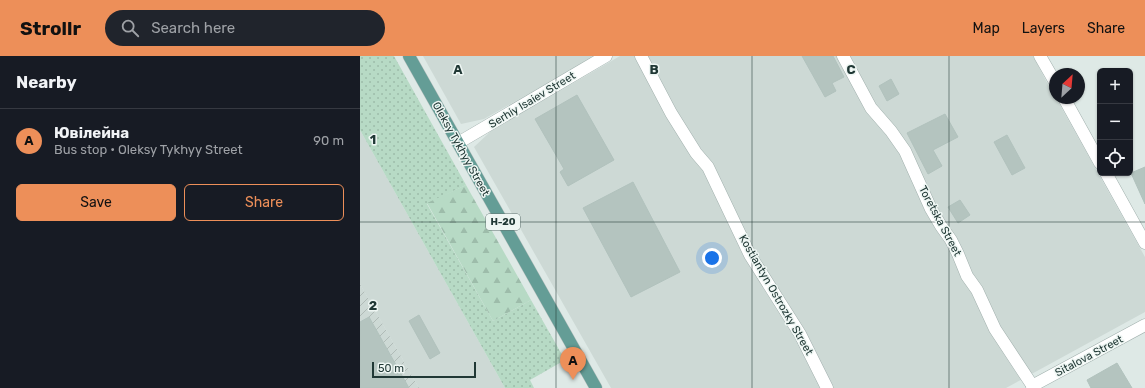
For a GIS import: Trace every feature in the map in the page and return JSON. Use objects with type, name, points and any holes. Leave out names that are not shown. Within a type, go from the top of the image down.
[{"type":"main road","name":"Oleksy Tykhyy Street","points":[[409,56],[596,388]]},
{"type":"street","name":"Serhiy Isaiev Street","points":[[458,143],[606,56]]},
{"type":"street","name":"Kostiantyn Ostrozky Street","points":[[641,56],[671,113],[696,153],[708,167],[750,255],[800,334],[827,388]]},
{"type":"street","name":"Toretska Street","points":[[843,56],[871,108],[891,131],[905,151],[931,209],[951,240],[958,254],[966,276],[977,290],[995,329],[1033,387]]},
{"type":"street","points":[[1040,56],[1049,72]]},
{"type":"street","points":[[1067,104],[1097,158]]},
{"type":"street","points":[[1108,176],[1145,243]]},
{"type":"street","name":"Sitalova Street","points":[[1033,387],[1145,325]]},
{"type":"shaded area","points":[[423,56],[595,56],[484,119],[461,124]]},
{"type":"shaded area","points":[[620,56],[1033,56],[1049,87],[1049,104],[1059,104],[1097,171],[1097,176],[1100,176],[1145,257],[1145,312],[1006,388],[611,388],[474,147],[491,131]]},
{"type":"shaded area","points":[[360,130],[505,388],[419,388],[360,284]]},
{"type":"shaded area","points":[[360,284],[419,388],[360,388]]},
{"type":"green space","points":[[360,56],[394,56],[466,185],[427,204],[493,321],[531,300],[565,360],[530,380],[534,388],[505,388],[360,130]]},
{"type":"green space","points":[[466,185],[531,300],[493,321],[427,203]]},
{"type":"building","points":[[802,56],[833,56],[844,77],[832,83],[836,91],[825,97]]},
{"type":"building","points":[[891,79],[899,94],[887,101],[879,86]]},
{"type":"building","points":[[577,95],[614,160],[568,186],[560,172],[564,169],[535,119]]},
{"type":"building","points":[[945,114],[958,137],[933,150],[942,166],[928,174],[907,133]]},
{"type":"building","points":[[1007,135],[1025,168],[1012,175],[994,142]]},
{"type":"building","points":[[1145,167],[1145,204],[1132,176],[1133,172]]},
{"type":"building","points":[[633,182],[680,272],[631,297],[583,208]]},
{"type":"building","points":[[960,200],[970,215],[958,223],[948,207]]},
{"type":"building","points":[[419,315],[440,353],[430,359],[409,321]]},
{"type":"building","points":[[369,317],[409,388],[360,388],[360,322]]},
{"type":"building","points":[[1117,363],[1132,388],[1091,388],[1087,380]]},
{"type":"place","name":"Ювілейна","points":[[573,380]]}]
